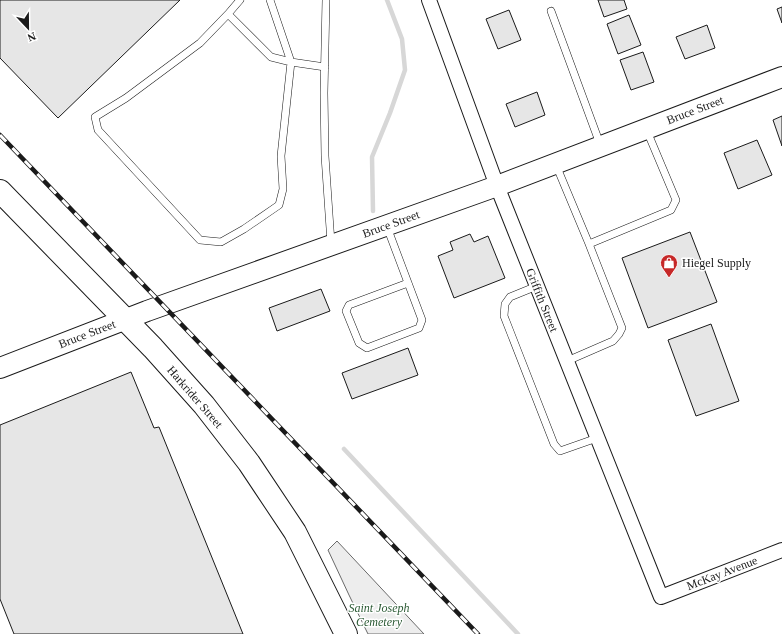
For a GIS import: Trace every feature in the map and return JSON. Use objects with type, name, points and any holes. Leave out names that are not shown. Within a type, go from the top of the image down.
[{"type":"main road","name":"Harkrider Street","points":[[0,192],[153,348],[204,405],[249,463],[295,532],[346,634]]},
{"type":"street","name":"Griffith Street","points":[[429,0],[497,186],[661,597]]},
{"type":"street","name":"Bruce Street","points":[[0,368],[125,319],[497,186],[782,77]]},
{"type":"street","name":"McKay Avenue","points":[[661,597],[782,550]]},
{"type":"lane","points":[[240,0],[200,44],[126,98],[95,118],[98,130],[200,240],[221,242],[244,229],[278,205],[283,189],[282,156],[291,62],[270,0]]},
{"type":"lane","points":[[326,0],[324,93],[325,156],[331,245]]},
{"type":"lane","points":[[552,11],[601,146]]},
{"type":"lane","points":[[228,14],[271,57],[291,62],[325,67]]},
{"type":"lane","points":[[589,244],[671,210],[676,200],[646,129]]},
{"type":"lane","points":[[555,164],[589,244],[622,328],[613,341],[567,361]]},
{"type":"lane","points":[[387,225],[422,320],[419,328],[367,348],[359,343],[346,311],[349,305],[408,283]]},
{"type":"lane","points":[[536,286],[510,297],[505,304],[504,316],[554,444],[560,451],[597,438]]},
{"type":"shaded area","name":"Saint Joseph Cemetery","points":[[337,541],[424,634],[368,634],[328,550]]},
{"type":"building","points":[[0,0],[180,0],[58,118],[0,58]]},
{"type":"building","points":[[598,0],[624,0],[627,9],[604,17]]},
{"type":"building","points":[[782,7],[782,23],[777,9]]},
{"type":"building","points":[[509,10],[521,40],[498,49],[486,19]]},
{"type":"building","points":[[629,15],[641,45],[618,54],[607,24]]},
{"type":"building","points":[[707,25],[715,48],[685,59],[676,37]]},
{"type":"building","points":[[643,52],[654,82],[631,90],[620,60]]},
{"type":"building","points":[[537,92],[545,115],[515,127],[506,104]]},
{"type":"building","points":[[782,116],[782,146],[773,120]]},
{"type":"building","points":[[757,140],[772,175],[738,189],[724,153]]},
{"type":"building","points":[[690,232],[717,302],[648,328],[622,258]]},
{"type":"building","points":[[470,234],[474,242],[488,236],[505,278],[454,298],[438,256],[453,250],[450,242]]},
{"type":"building","points":[[321,289],[330,311],[277,331],[269,308]]},
{"type":"building","points":[[711,324],[739,401],[696,416],[668,340]]},
{"type":"building","points":[[408,348],[418,375],[352,399],[342,373]]},
{"type":"building","points":[[131,372],[154,428],[159,427],[243,634],[14,634],[0,599],[0,425]]},
{"type":"waterway","points":[[373,211],[372,157],[390,113],[405,70],[402,39],[387,0]]},
{"type":"waterway","points":[[344,449],[518,634]]},
{"type":"railway","points":[[0,135],[478,634]]},
{"type":"place","name":"Hiegel Supply","points":[[669,278]]}]
